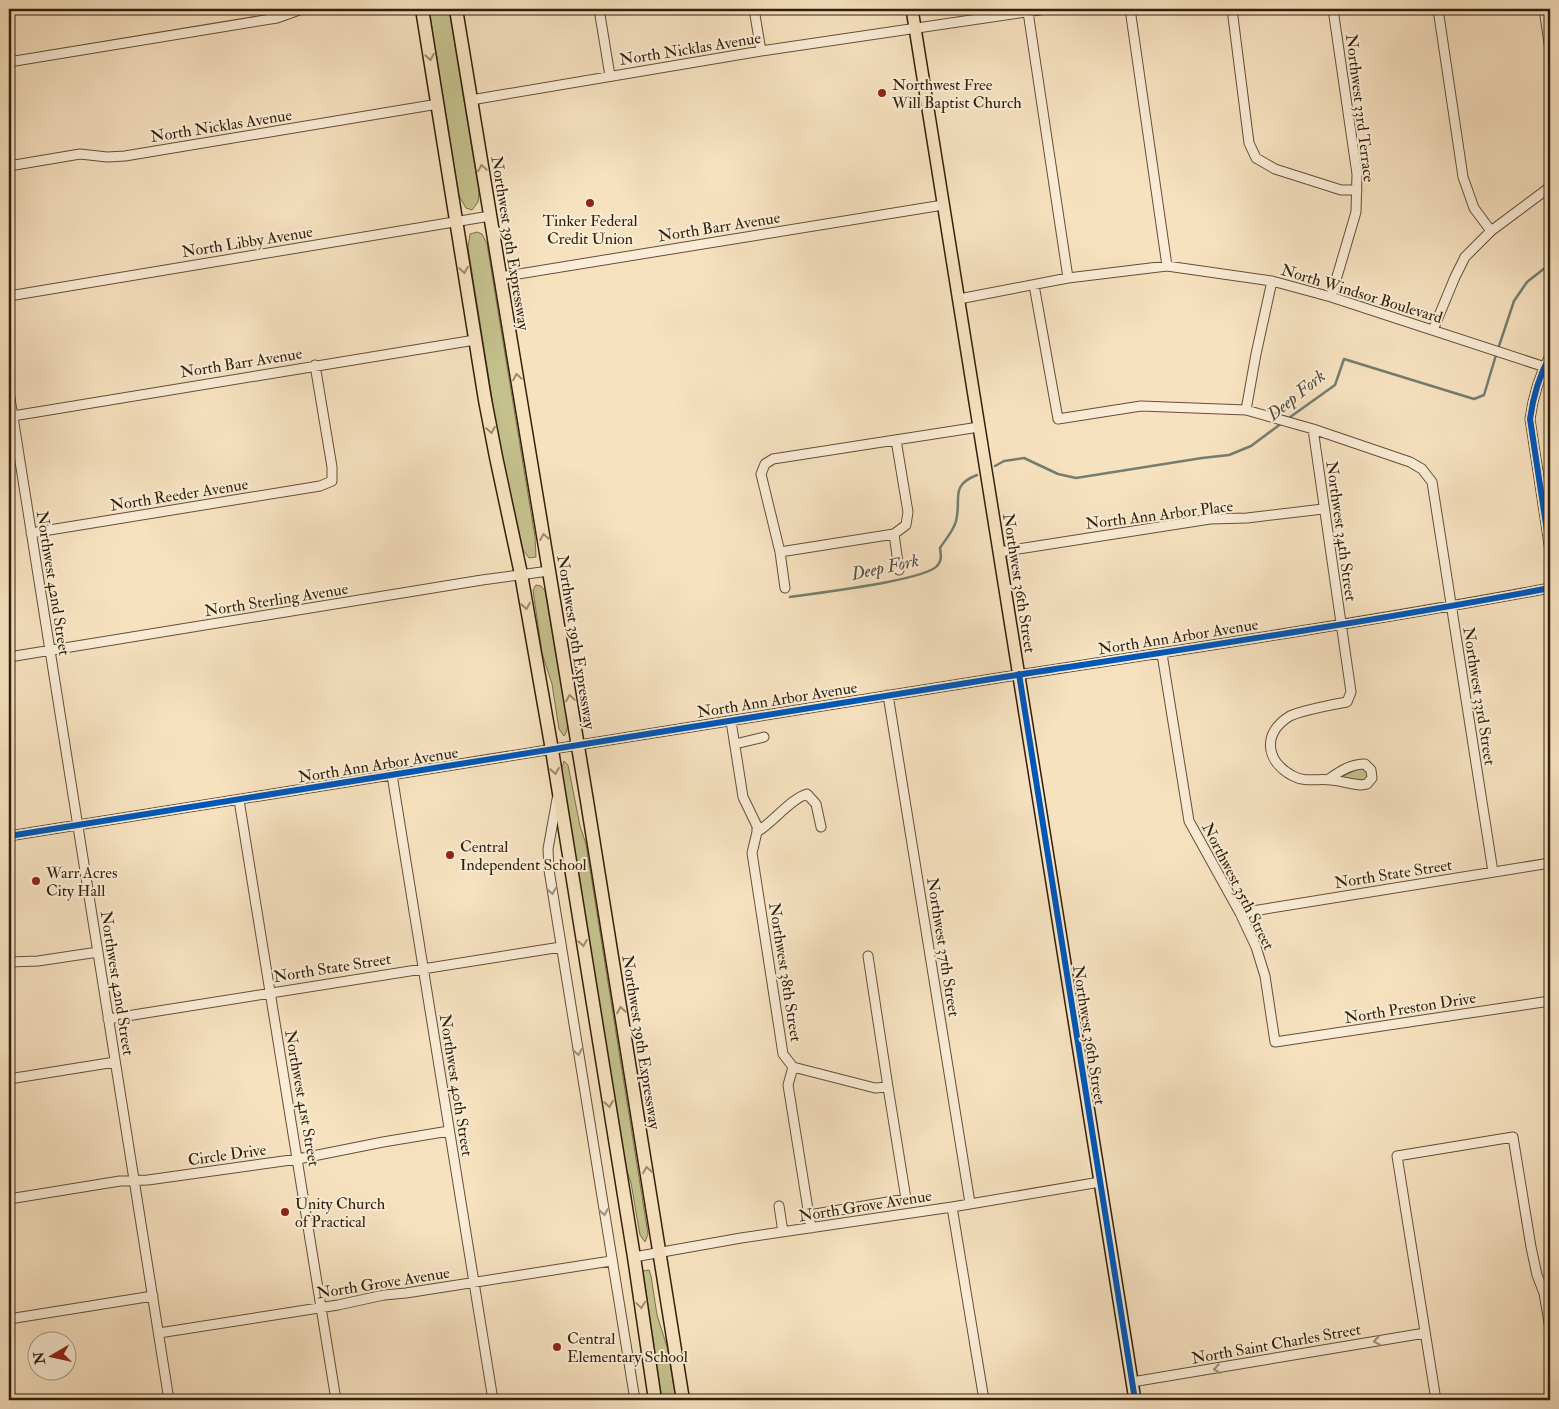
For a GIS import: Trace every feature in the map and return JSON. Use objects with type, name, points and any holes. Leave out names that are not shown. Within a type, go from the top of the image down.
[{"type":"highway","points":[[422,9],[496,457],[521,574],[552,750],[634,1256],[655,1400]]},
{"type":"highway","name":"Northwest 39th Expressway","points":[[456,9],[578,746],[683,1400]]},
{"type":"main road","name":"Northwest 36th Street","points":[[912,9],[1135,1400]]},
{"type":"street","points":[[9,62],[277,18],[302,9]]},
{"type":"street","points":[[599,9],[610,76]]},
{"type":"street","points":[[754,9],[761,51]]},
{"type":"street","name":"North Nicklas Avenue","points":[[471,100],[761,51],[1046,9]]},
{"type":"street","points":[[1130,9],[1167,266]]},
{"type":"street","points":[[1232,9],[1250,142],[1256,158],[1275,169],[1341,190],[1357,190]]},
{"type":"street","name":"Northwest 33rd Terrace","points":[[1331,297],[1356,212],[1357,190],[1357,174],[1333,9]]},
{"type":"street","points":[[1438,9],[1464,177],[1474,208],[1491,231]]},
{"type":"street","points":[[1544,9],[1550,50]]},
{"type":"street","points":[[1028,12],[1068,278]]},
{"type":"street","name":"North Nicklas Avenue","points":[[9,166],[80,154],[107,157],[125,156],[438,104]]},
{"type":"street","points":[[1433,330],[1465,257],[1491,231],[1550,187]]},
{"type":"street","name":"North Barr Avenue","points":[[500,277],[943,205]]},
{"type":"street","name":"North Libby Avenue","points":[[9,296],[490,216]]},
{"type":"street","name":"North Windsor Boulevard","points":[[959,299],[1068,278],[1167,266],[1272,281],[1331,297],[1544,367]]},
{"type":"street","points":[[1246,410],[1272,281]]},
{"type":"street","points":[[1034,285],[1058,419],[1141,406],[1246,410],[1313,429]]},
{"type":"street","name":"North Barr Avenue","points":[[12,416],[476,340]]},
{"type":"street","points":[[1550,356],[1533,398],[1530,419],[1550,551]]},
{"type":"street","name":"North Reeder Avenue","points":[[31,533],[320,486],[332,481],[332,467],[315,366]]},
{"type":"street","name":"Northwest 42nd Street","points":[[9,392],[169,1400]]},
{"type":"street","points":[[785,588],[780,552],[762,474],[765,464],[773,459],[979,427]]},
{"type":"street","name":"Northwest 33rd Street","points":[[1313,429],[1410,462],[1422,469],[1432,482],[1493,872]]},
{"type":"street","name":"Northwest 34th Street","points":[[1313,429],[1323,509],[1351,692],[1347,702],[1291,716],[1271,736],[1269,747],[1274,760],[1282,769],[1294,777],[1310,781],[1329,779]]},
{"type":"street","points":[[780,552],[894,534],[906,525],[908,512],[896,440]]},
{"type":"street","name":"North Ann Arbor Place","points":[[999,552],[1210,519],[1247,518],[1323,509]]},
{"type":"street","points":[[894,534],[899,570]]},
{"type":"street","name":"North Sterling Avenue","points":[[9,657],[549,571]]},
{"type":"street","name":"North Ann Arbor Avenue","points":[[9,836],[1019,674],[1162,654],[1451,607],[1550,588]]},
{"type":"street","name":"Northwest 35th Street","points":[[1162,654],[1189,820],[1240,913],[1256,947],[1265,976],[1275,1042]]},
{"type":"street","name":"Northwest 37th Street","points":[[888,695],[970,1203]]},
{"type":"street","points":[[732,721],[743,797],[757,832],[769,824],[799,796],[807,794],[816,804],[821,827]]},
{"type":"street","points":[[735,744],[764,737]]},
{"type":"street","name":"Northwest 40th Street","points":[[392,775],[493,1400]]},
{"type":"street","points":[[559,792],[548,849],[549,870],[635,1400]]},
{"type":"street","name":"Northwest 41st Street","points":[[239,800],[336,1400]]},
{"type":"street","name":"Northwest 38th Street","points":[[757,832],[752,852],[783,1054],[793,1067]]},
{"type":"street","name":"North State Street","points":[[1240,913],[1550,863]]},
{"type":"street","name":"North State Street","points":[[108,1019],[561,947]]},
{"type":"street","points":[[9,962],[38,961],[98,952]]},
{"type":"street","points":[[868,956],[908,1213]]},
{"type":"street","name":"North Preston Drive","points":[[1275,1042],[1550,1001]]},
{"type":"street","points":[[9,1079],[116,1062]]},
{"type":"street","points":[[811,1228],[788,1085],[793,1067],[806,1072],[875,1088],[888,1087]]},
{"type":"street","name":"Circle Drive","points":[[9,1199],[134,1180],[220,1171],[449,1132]]},
{"type":"street","points":[[1436,1400],[1397,1156],[1513,1137],[1531,1247],[1544,1293],[1550,1328]]},
{"type":"street","name":"North Grove Avenue","points":[[634,1256],[1100,1182]]},
{"type":"street","points":[[809,1215],[906,1199]]},
{"type":"street","points":[[779,1206],[783,1232]]},
{"type":"street","points":[[952,1206],[984,1400]]},
{"type":"street","name":"North Grove Avenue","points":[[159,1333],[364,1300],[384,1295],[611,1261]]},
{"type":"street","points":[[9,1319],[153,1296]]},
{"type":"street","name":"North Saint Charles Street","points":[[1132,1382],[1425,1332]]},
{"type":"shaded area","points":[[429,9],[449,9],[479,192],[478,202],[472,210],[466,208],[459,196]]},
{"type":"shaded area","points":[[477,232],[482,234],[487,244],[535,537],[536,557],[529,558],[523,550],[499,443],[468,247],[470,234]]},
{"type":"shaded area","points":[[536,585],[541,586],[545,591],[568,724],[564,736],[559,729],[552,684],[542,653],[533,590]]},
{"type":"shaded area","points":[[564,761],[568,765],[580,826],[586,844],[648,1234],[645,1242],[640,1235],[631,1183],[625,1166],[561,771]]},
{"type":"shaded area","points":[[1361,768],[1368,773],[1365,780],[1341,777]]},
{"type":"shaded area","points":[[649,1270],[657,1315],[668,1350],[676,1400],[664,1400],[661,1394],[643,1271]]},
{"type":"waterway","name":"Deep Fork","points":[[1498,349],[1514,301],[1527,282],[1550,264]]},
{"type":"waterway","name":"Deep Fork","points":[[1286,420],[1335,385],[1344,359],[1474,399],[1484,395],[1496,355]]},
{"type":"waterway","name":"Deep Fork","points":[[995,466],[1004,461],[1024,458],[1058,474],[1076,478],[1229,455],[1251,446],[1282,423]]},
{"type":"waterway","name":"Deep Fork","points":[[790,597],[912,577],[937,566],[941,555],[940,548],[956,521],[960,489],[968,479],[977,475]]},
{"type":"cycle path","points":[[1550,356],[1537,387],[1530,419],[1550,551]]},
{"type":"cycle path","points":[[9,836],[1277,635],[1550,588]]},
{"type":"cycle path","points":[[1019,674],[1135,1400]]},
{"type":"place","name":"Northwest Free Will Baptist Church","points":[[882,93]]},
{"type":"place","name":"Tinker Federal Credit Union","points":[[590,203]]},
{"type":"place","name":"Central Independent School","points":[[450,855]]},
{"type":"place","name":"Warr Acres City Hall","points":[[36,881]]},
{"type":"place","name":"Unity Church of Practical","points":[[285,1212]]},
{"type":"place","name":"Central Elementary School","points":[[557,1347]]}]
